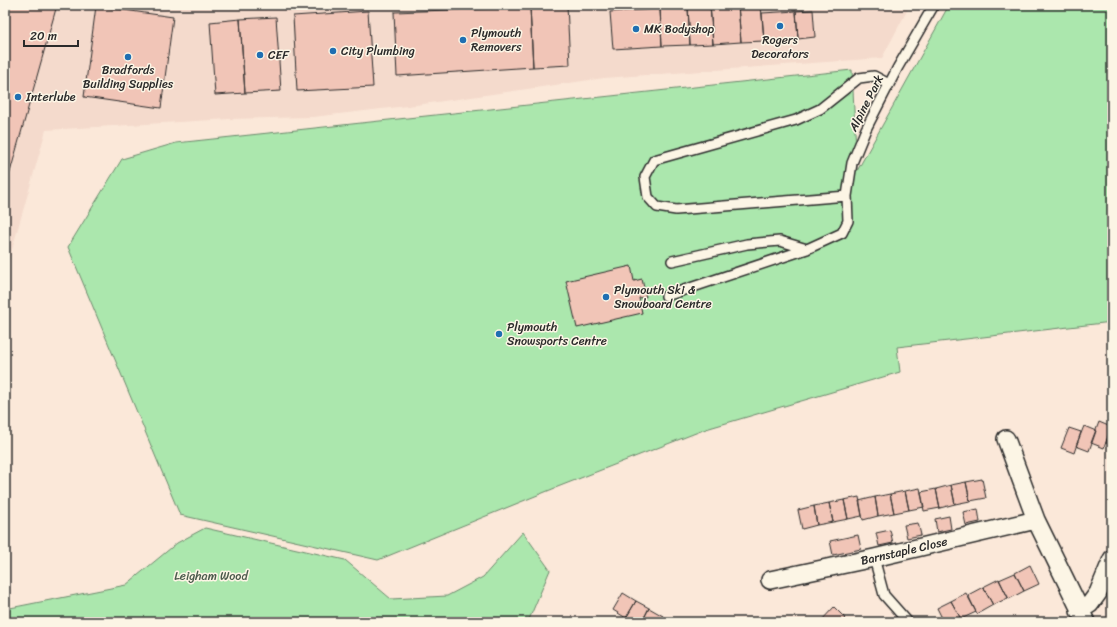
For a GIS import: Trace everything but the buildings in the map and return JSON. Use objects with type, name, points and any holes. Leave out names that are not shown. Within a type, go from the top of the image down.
[{"type":"street","points":[[1006,439],[1036,520],[1082,616]]},
{"type":"street","name":"Barnstaple Close","points":[[770,580],[874,558],[1036,520]]},
{"type":"street","points":[[1082,616],[1098,593],[1112,559]]},
{"type":"lane","name":"Alpine Park","points":[[807,249],[842,233],[848,221],[847,196],[852,163],[866,129],[889,84],[934,5]]},
{"type":"lane","points":[[847,196],[676,210],[657,207],[648,197],[645,177],[654,160],[796,120],[820,109],[858,78],[874,76],[889,84]]},
{"type":"lane","points":[[672,260],[747,244],[780,241],[807,249]]},
{"type":"lane","points":[[666,296],[807,249]]},
{"type":"lane","points":[[874,558],[884,595],[908,622]]},
{"type":"shaded area","points":[[5,5],[910,5],[882,58],[604,78],[416,105],[313,117],[229,119],[46,130],[5,274]]},
{"type":"green space","name":"Plymouth Snowsports Centre","points":[[949,5],[1112,5],[1112,322],[897,347],[900,372],[706,429],[555,488],[378,560],[180,515],[68,247],[122,159],[176,143],[852,70],[857,171]]},
{"type":"green space","name":"Leigham Wood","points":[[205,528],[345,560],[391,599],[447,596],[483,577],[523,532],[550,570],[528,622],[5,622],[5,609],[126,585],[177,543]]},
{"type":"place","name":"Rogers Decorators","points":[[780,26]]},
{"type":"place","name":"MK Bodyshop","points":[[636,29]]},
{"type":"place","name":"Plymouth Removers","points":[[463,40]]},
{"type":"place","name":"City Plumbing","points":[[333,51]]},
{"type":"place","name":"CEF","points":[[260,55]]},
{"type":"place","name":"Bradfords Building Supplies","points":[[128,57]]},
{"type":"place","name":"Interlube","points":[[18,97]]},
{"type":"place","name":"Plymouth Ski & Snowboard Centre","points":[[606,297]]},
{"type":"place","name":"Plymouth Snowsports Centre","points":[[499,334]]}]
